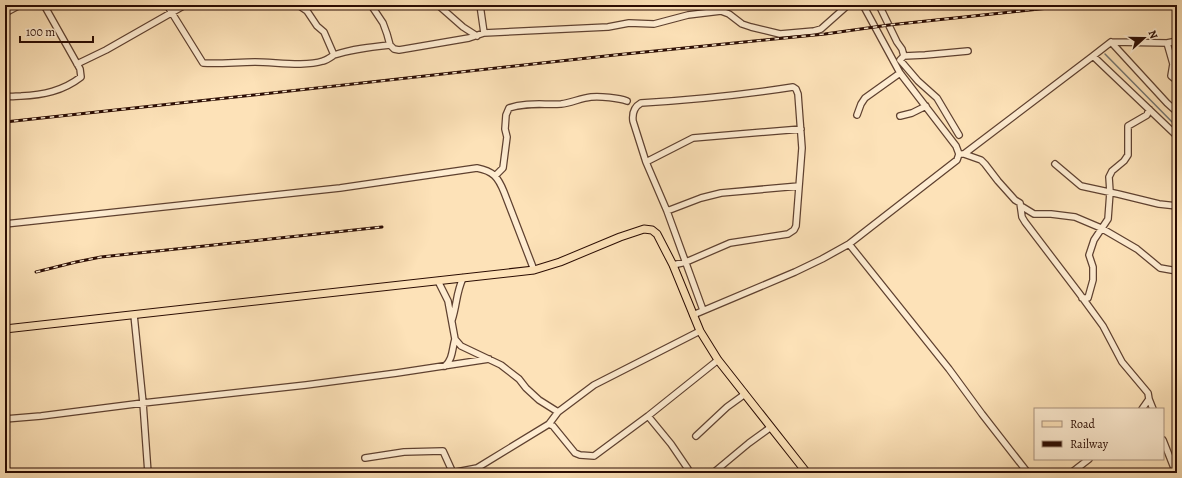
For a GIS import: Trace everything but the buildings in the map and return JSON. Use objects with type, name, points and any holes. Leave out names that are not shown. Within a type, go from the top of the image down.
[{"type":"main road","points":[[5,329],[534,270],[560,262],[620,237],[644,229],[652,230],[657,234],[673,265],[700,331],[718,360],[807,473]]},
{"type":"street","points":[[5,13],[20,5]]},
{"type":"street","points":[[5,96],[48,94],[81,77],[77,64],[44,5]]},
{"type":"street","points":[[167,5],[202,64],[261,62],[302,64],[323,61],[344,52],[390,45]]},
{"type":"street","points":[[77,64],[106,50],[185,5]]},
{"type":"street","points":[[298,5],[307,10],[316,26],[324,32],[334,55]]},
{"type":"street","points":[[371,5],[382,23],[390,45],[394,49],[399,50],[477,36],[484,33],[608,27],[629,23],[654,24],[688,15],[721,11],[729,14],[742,24],[780,34],[814,31],[820,29],[848,5]]},
{"type":"street","points":[[438,5],[463,27],[477,36]]},
{"type":"street","points":[[480,5],[484,33]]},
{"type":"street","points":[[863,5],[900,73],[961,154],[981,160],[986,164],[998,181],[1015,200],[1020,203],[1021,206],[1034,214],[1051,214],[1075,217],[1101,228],[1136,249],[1160,268],[1177,271]]},
{"type":"street","points":[[879,5],[902,49],[904,56]]},
{"type":"street","points":[[693,315],[800,270],[848,244],[955,163],[961,154],[1111,42],[1167,43],[1177,41]]},
{"type":"street","points":[[1111,42],[1177,112]]},
{"type":"street","points":[[1167,43],[1172,64],[1171,76],[1177,81]]},
{"type":"street","points":[[959,135],[937,98],[918,81],[900,60],[904,56],[968,51]]},
{"type":"street","points":[[1093,56],[1177,136]]},
{"type":"street","points":[[857,115],[865,98],[900,73]]},
{"type":"street","points":[[673,265],[686,262],[730,244],[788,234],[794,230],[796,226],[802,148],[798,94],[796,89],[793,87],[744,94],[641,103],[637,106],[632,116],[646,162],[686,262],[703,310]]},
{"type":"street","points":[[495,176],[503,168],[507,137],[505,129],[506,115],[509,108],[538,104],[563,104],[592,96],[627,102]]},
{"type":"street","points":[[900,116],[912,113],[926,106]]},
{"type":"street","points":[[1082,298],[1088,298],[1093,280],[1093,267],[1089,255],[1094,240],[1108,219],[1110,192],[1108,177],[1128,155],[1128,126],[1147,115],[1149,109]]},
{"type":"street","points":[[646,162],[693,138],[801,129]]},
{"type":"street","points":[[1055,164],[1081,186],[1159,204],[1177,206]]},
{"type":"street","points":[[5,224],[332,188],[477,168],[495,176],[500,182],[534,270]]},
{"type":"street","points":[[666,211],[701,198],[721,194],[799,186]]},
{"type":"street","points":[[1021,206],[1022,217],[1025,222],[1102,326],[1122,362],[1148,392],[1153,408]]},
{"type":"street","points":[[848,244],[950,369],[982,414],[1028,473]]},
{"type":"street","points":[[451,321],[456,308],[458,288],[463,278]]},
{"type":"street","points":[[438,281],[448,301],[455,339],[452,356],[449,362],[444,366]]},
{"type":"street","points":[[134,315],[148,473]]},
{"type":"street","points":[[365,458],[404,452],[443,451],[452,473],[477,468],[550,424],[558,412],[594,385],[700,331]]},
{"type":"street","points":[[455,339],[461,346],[501,365],[519,379],[539,400],[558,412]]},
{"type":"street","points":[[5,419],[306,385],[488,359]]},
{"type":"street","points":[[550,424],[575,453],[594,456],[648,416],[718,360]]},
{"type":"street","points":[[696,436],[727,407],[745,394]]},
{"type":"street","points":[[1143,408],[1149,399]]},
{"type":"street","points":[[648,416],[671,444],[688,469]]},
{"type":"street","points":[[713,473],[771,427]]},
{"type":"street","points":[[1164,443],[1176,473]]},
{"type":"street","points":[[1071,473],[1088,460]]},
{"type":"waterway","points":[[1105,54],[1177,127]]},
{"type":"railway","points":[[5,122],[615,55],[825,34],[889,25],[1077,5]]},
{"type":"railway","points":[[36,272],[101,257],[382,227]]}]
